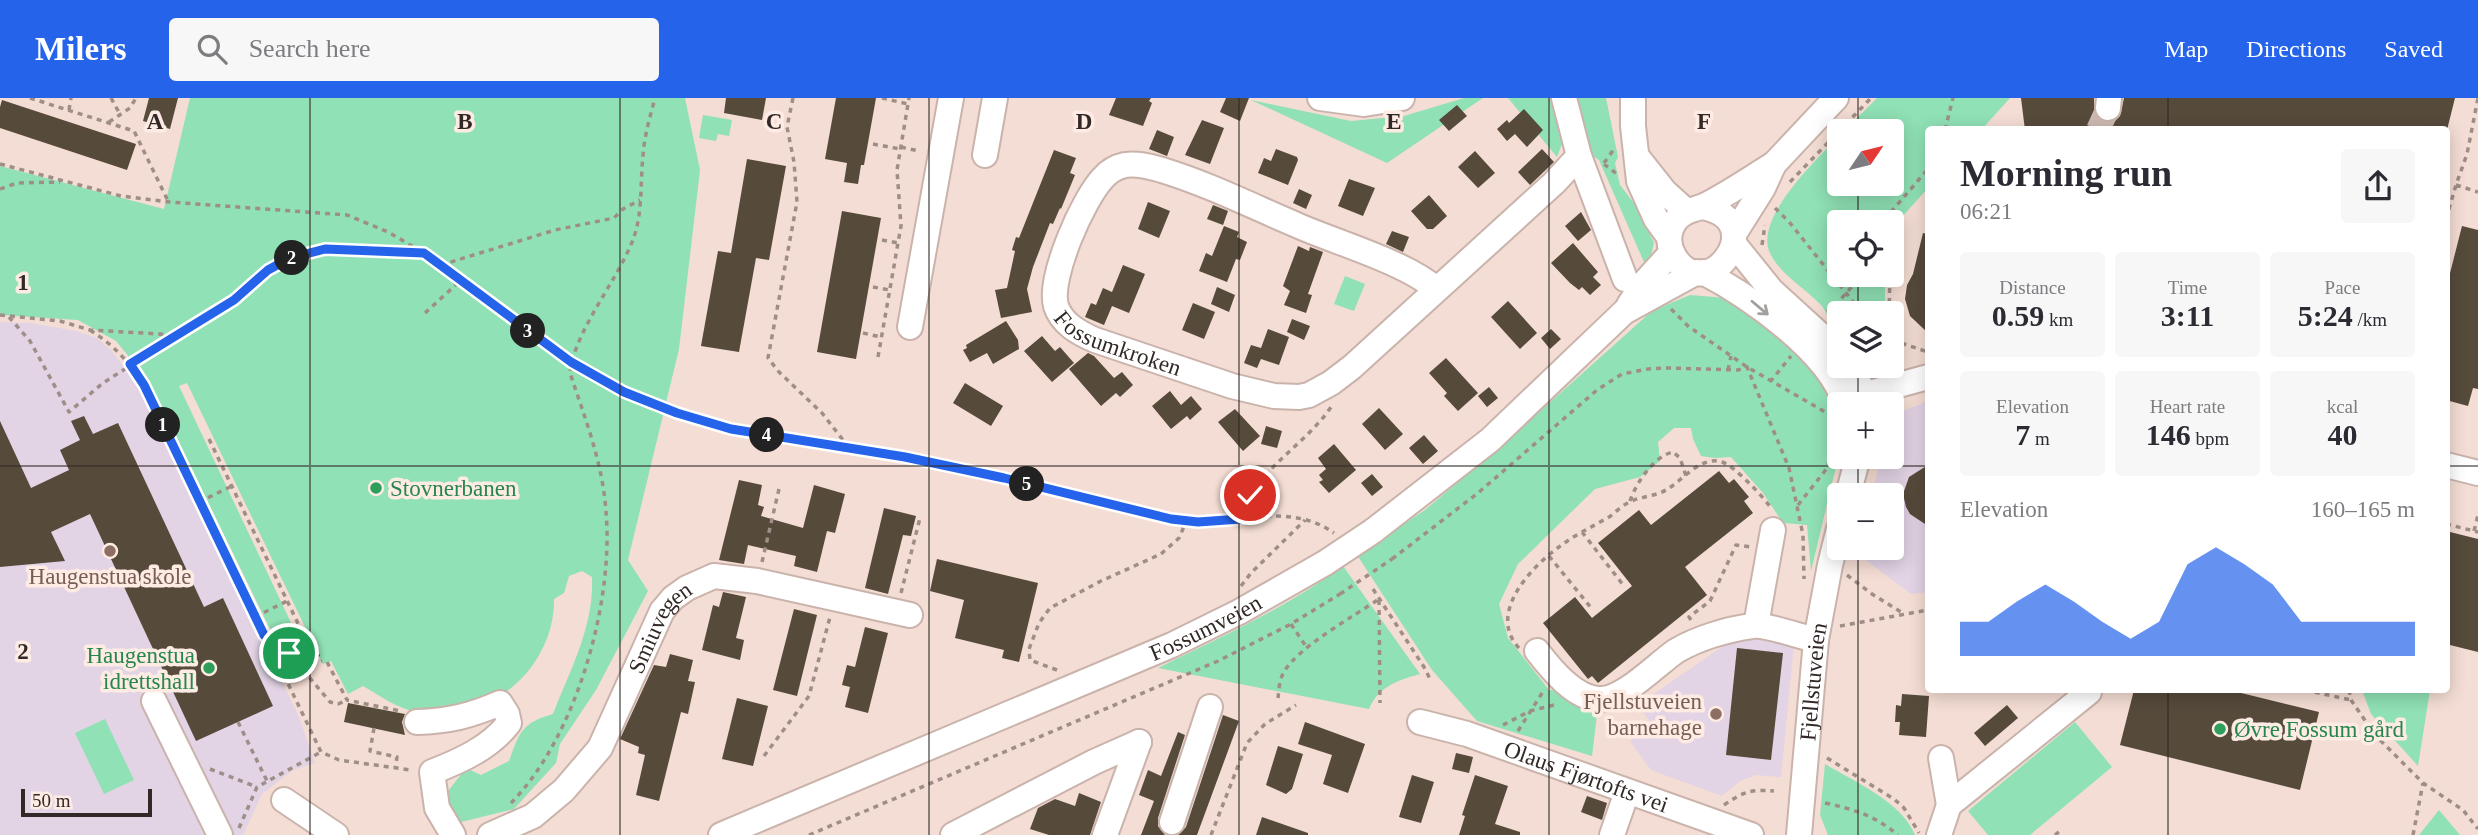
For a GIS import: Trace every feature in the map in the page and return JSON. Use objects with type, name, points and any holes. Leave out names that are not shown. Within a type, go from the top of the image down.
[{"type":"street","points":[[910,327],[951,98]]},
{"type":"street","points":[[985,155],[995,98]]},
{"type":"street","points":[[1320,98],[1364,104],[1402,98]]},
{"type":"street","points":[[1564,98],[1589,161],[1625,279]]},
{"type":"street","points":[[1633,98],[1634,134],[1628,149],[1643,192],[1682,265],[1746,296],[1814,354],[1842,392]]},
{"type":"street","name":"Fossumveien","points":[[1624,312],[1700,272],[1710,271],[1723,264],[1763,188],[1781,174],[1836,98]]},
{"type":"street","points":[[1628,149],[1665,192],[1693,209],[1719,212],[1726,218],[1734,239],[1770,290],[1827,341]]},
{"type":"street","name":"Fossumkroken","points":[[1436,289],[1402,268],[1206,187],[1164,171],[1133,164],[1113,169],[1105,175],[1090,196],[1060,263],[1054,296],[1057,308],[1071,327],[1095,340],[1232,386],[1274,396],[1299,397],[1319,391],[1331,383],[1436,289],[1546,190],[1589,161]]},
{"type":"street","name":"Fossumveien","points":[[721,835],[1172,645],[1239,612],[1325,563],[1373,531],[1490,440],[1624,312],[1671,245],[1674,222],[1693,209],[1781,174]]},
{"type":"street","points":[[1887,392],[1925,378]]},
{"type":"street","points":[[1756,625],[1772,531]]},
{"type":"street","name":"Fjellstuveien","points":[[1798,835],[1825,634],[1830,560]]},
{"type":"street","name":"Smiuvegen","points":[[490,835],[533,816],[564,790],[600,748],[662,611],[673,598],[687,588],[714,576],[757,581],[903,613]]},
{"type":"street","points":[[1537,651],[1555,674],[1587,697],[1601,699],[1616,696],[1679,650],[1723,631],[1756,625],[1825,634]]},
{"type":"street","points":[[1949,805],[2088,693]]},
{"type":"street","points":[[154,701],[220,835]]},
{"type":"street","points":[[417,722],[447,721],[470,716],[500,704],[509,723],[500,734],[463,759],[432,772],[437,808],[453,835]]},
{"type":"street","points":[[1172,822],[1210,707]]},
{"type":"street","name":"Olaus Fjørtofts vei","points":[[1420,722],[1467,734],[1751,835]]},
{"type":"street","points":[[953,835],[1139,742],[1105,835]]},
{"type":"street","points":[[1938,835],[1949,805],[1941,758]]},
{"type":"street","points":[[1612,835],[1627,792]]},
{"type":"street","points":[[284,800],[336,835]]},
{"type":"path","points":[[30,98],[134,131],[169,202]]},
{"type":"path","points":[[69,110],[71,98]]},
{"type":"path","points":[[111,98],[121,116]]},
{"type":"path","points":[[109,122],[121,116],[136,98]]},
{"type":"path","points":[[502,808],[512,802],[535,776],[562,725],[584,674],[600,610],[608,555],[606,511],[600,472],[570,373],[571,362],[633,239],[639,218],[643,154],[655,98]]},
{"type":"path","points":[[793,98],[787,127],[794,162],[797,202],[768,358],[822,413],[850,449]]},
{"type":"path","points":[[882,98],[908,104]]},
{"type":"path","points":[[878,357],[901,226],[897,170],[909,98]]},
{"type":"path","points":[[1781,174],[1871,98]]},
{"type":"path","points":[[1946,126],[1953,98]]},
{"type":"path","points":[[2450,204],[2467,154],[2478,98]]},
{"type":"path","points":[[873,144],[919,151]]},
{"type":"path","points":[[1604,164],[1628,149]]},
{"type":"path","points":[[1589,161],[1604,164],[1619,175]]},
{"type":"path","points":[[0,164],[121,196],[347,215],[388,232],[424,253],[571,362],[624,392],[677,413],[731,429],[905,457],[1186,522],[1283,516],[1305,520],[1335,533]]},
{"type":"path","points":[[1893,210],[1925,172]]},
{"type":"path","points":[[0,189],[17,183],[67,182]]},
{"type":"path","points":[[2455,185],[2478,192]]},
{"type":"path","points":[[441,265],[555,230],[614,218],[641,200]]},
{"type":"path","points":[[1764,252],[1763,234],[1775,204],[1852,301]]},
{"type":"path","points":[[882,240],[898,243]]},
{"type":"path","points":[[7,315],[30,341],[69,412],[130,364],[234,300],[268,270],[290,258],[325,249],[424,253]]},
{"type":"path","points":[[425,313],[460,281]]},
{"type":"path","points":[[873,287],[890,290]]},
{"type":"path","points":[[1821,314],[1831,310],[1852,287]]},
{"type":"path","points":[[1671,308],[1688,326],[1770,382],[1827,399]]},
{"type":"path","points":[[0,315],[60,321],[90,330],[177,335]]},
{"type":"path","points":[[90,330],[112,344],[144,385],[321,752],[340,760],[432,772]]},
{"type":"path","points":[[863,333],[881,337]]},
{"type":"path","points":[[1904,344],[1925,351]]},
{"type":"path","points":[[1770,382],[1795,351]]},
{"type":"path","points":[[1728,370],[1731,356]]},
{"type":"path","points":[[809,835],[1218,662],[1291,624],[1392,559],[1464,505],[1581,403],[1622,374],[1648,369],[1738,370],[1747,367]]},
{"type":"path","points":[[1747,367],[1789,468],[1803,535],[1804,584]]},
{"type":"path","points":[[1241,519],[1257,486],[1321,421]]},
{"type":"path","points":[[209,439],[306,640]]},
{"type":"path","points":[[1630,501],[1653,463],[1668,453],[1673,452],[1680,458],[1686,475]]},
{"type":"path","points":[[1537,651],[1521,650],[1514,643],[1507,626],[1511,601],[1523,583],[1549,556],[1630,501],[1666,490],[1701,465],[1713,461],[1722,462],[1732,468],[1772,531],[1736,545],[1710,601],[1689,617],[1705,639]]},
{"type":"path","points":[[1798,505],[1827,468]]},
{"type":"path","points":[[199,502],[232,486]]},
{"type":"path","points":[[757,581],[779,489]]},
{"type":"path","points":[[2450,525],[2476,532],[2478,515]]},
{"type":"path","points":[[903,613],[920,518]]},
{"type":"path","points":[[1239,589],[1251,573],[1305,520]]},
{"type":"path","points":[[1061,672],[1028,657],[1043,615],[1059,602],[1161,554],[1179,538],[1186,522]]},
{"type":"path","points":[[1582,533],[1624,586]]},
{"type":"path","points":[[1549,556],[1592,609]]},
{"type":"path","points":[[1845,573],[1903,613]]},
{"type":"path","points":[[1373,589],[1431,681]]},
{"type":"path","points":[[764,756],[809,696],[835,598]]},
{"type":"path","points":[[1278,698],[1282,675],[1293,661],[1307,648],[1379,599]]},
{"type":"path","points":[[1379,599],[1380,703]]},
{"type":"path","points":[[254,617],[287,601]]},
{"type":"path","points":[[1825,634],[1903,613],[1925,610]]},
{"type":"path","points":[[1291,624],[1307,648]]},
{"type":"path","points":[[264,635],[289,653],[330,702],[338,704],[347,700],[409,712],[417,722]]},
{"type":"path","points":[[303,670],[325,662],[347,700]]},
{"type":"path","points":[[1513,739],[1555,674]]},
{"type":"path","points":[[2319,693],[2351,700]]},
{"type":"path","points":[[2350,693],[2351,700],[2375,735],[2423,783],[2463,810],[2478,829]]},
{"type":"path","points":[[1501,726],[1530,711],[1587,697]]},
{"type":"path","points":[[1211,835],[1247,743],[1265,724],[1296,705]]},
{"type":"path","points":[[238,722],[267,782],[284,800]]},
{"type":"path","points":[[374,728],[370,751],[397,757],[396,768]]},
{"type":"path","points":[[1821,754],[1894,799],[1912,819],[1920,835]]},
{"type":"path","points":[[182,758],[257,787]]},
{"type":"path","points":[[2413,835],[2423,783]]},
{"type":"path","points":[[1714,812],[1743,792],[1758,789],[1774,791]]},
{"type":"path","points":[[1825,803],[1856,809],[1870,815],[1898,835]]},
{"type":"path","points":[[2055,835],[2062,830]]},
{"type":"shaded area","name":"Haugenstua skole","points":[[0,322],[30,323],[76,331],[97,338],[111,350],[137,384],[299,717],[315,763],[293,770],[262,794],[243,835],[0,835]]},
{"type":"shaded area","points":[[1925,402],[1925,592],[1911,594],[1866,560],[1904,560],[1904,483],[1875,483],[1878,469],[1904,469],[1904,411]]},
{"type":"shaded area","name":"Fjellstuveien barnehage","points":[[1736,637],[1794,644],[1781,777],[1756,775],[1740,781],[1722,796],[1651,770],[1630,741],[1652,724],[1638,705]]},
{"type":"green space","points":[[190,98],[685,98],[700,170],[679,349],[628,560],[648,591],[596,690],[560,744],[556,763],[514,809],[457,823],[445,795],[466,768],[481,775],[509,761],[516,742],[528,725],[553,714],[585,630],[592,595],[592,577],[582,571],[569,576],[564,593],[554,599],[550,629],[538,658],[518,682],[492,700],[417,712],[396,705],[363,686],[348,694],[331,661],[323,664],[187,383],[179,386],[301,644],[291,649],[269,627],[149,381],[116,341],[78,320],[0,315],[0,166],[164,209]]},
{"type":"green space","points":[[1464,98],[1483,98],[1387,163],[1251,100],[1351,121],[1404,116]]},
{"type":"green space","points":[[1508,98],[1550,98],[1563,141],[1557,157]]},
{"type":"green space","points":[[1574,98],[1606,98],[1618,157],[1615,163],[1620,185],[1636,206],[1654,243],[1650,259],[1644,262],[1599,160],[1590,154]]},
{"type":"green space","points":[[1877,98],[2010,98],[1985,126],[1925,126],[1925,191],[1904,215],[1904,210],[1827,210],[1827,287],[1885,287],[1885,301],[1827,301],[1827,314],[1813,297],[1774,261],[1767,239],[1771,223],[1790,190],[1827,149],[1827,196],[1904,196],[1904,119],[1856,119]]},
{"type":"green space","points":[[703,115],[732,120],[729,136],[718,134],[716,141],[699,138]]},
{"type":"green space","points":[[1345,276],[1365,284],[1354,311],[1334,304]]},
{"type":"green space","points":[[1690,295],[1727,298],[1743,307],[1788,345],[1823,381],[1829,392],[1827,469],[1835,469],[1832,483],[1827,483],[1827,504],[1811,571],[1807,525],[1783,523],[1763,493],[1731,457],[1701,456],[1691,428],[1674,428],[1658,442],[1660,461],[1640,477],[1595,489],[1518,564],[1499,604],[1508,638],[1549,690],[1570,691],[1598,706],[1592,756],[1477,721],[1432,670],[1357,555],[1425,510],[1652,311]]},
{"type":"green space","points":[[1343,566],[1420,674],[1383,690],[1369,709],[1158,668],[1276,609]]},
{"type":"green space","points":[[2363,693],[2430,693],[2418,766],[2371,714]]},
{"type":"green space","points":[[105,719],[134,780],[104,794],[75,733]]},
{"type":"green space","points":[[2075,722],[2112,767],[2030,835],[1988,835],[1968,811]]},
{"type":"green space","points":[[1825,764],[1889,803],[1909,823],[1915,835],[1828,835],[1820,815]]},
{"type":"green space","points":[[2439,810],[2460,835],[2419,835]]},
{"type":"building","points":[[149,98],[178,98],[170,129],[143,121]]},
{"type":"building","points":[[726,98],[766,98],[762,120],[724,113]]},
{"type":"building","points":[[836,98],[876,98],[858,184],[844,182],[847,163],[825,159]]},
{"type":"building","points":[[1116,98],[1151,98],[1149,101],[1152,103],[1143,126],[1109,115]]},
{"type":"building","points":[[1226,98],[1249,98],[1240,121],[1220,112]]},
{"type":"building","points":[[2021,98],[2094,98],[2095,115],[2107,123],[2120,116],[2124,98],[2455,98],[2448,126],[2024,126]]},
{"type":"building","points":[[2,100],[136,144],[127,170],[0,128]]},
{"type":"building","points":[[1457,105],[1467,116],[1449,131],[1439,120]]},
{"type":"building","points":[[1524,109],[1543,130],[1527,147],[1515,134],[1507,141],[1497,129],[1507,120],[1509,123]]},
{"type":"building","points":[[1202,120],[1224,128],[1210,164],[1185,155]]},
{"type":"building","points":[[1157,130],[1174,137],[1167,156],[1149,149]]},
{"type":"building","points":[[1276,149],[1297,157],[1298,160],[1288,185],[1258,173],[1264,158],[1271,161]]},
{"type":"building","points":[[1542,149],[1554,162],[1530,185],[1518,172]]},
{"type":"building","points":[[1054,150],[1076,158],[1070,173],[1075,175],[1061,209],[1053,224],[1050,223],[1033,267],[1027,289],[1032,312],[1001,318],[995,290],[1007,288],[1016,237],[1019,238]]},
{"type":"building","points":[[1475,151],[1495,173],[1478,188],[1458,167]]},
{"type":"building","points":[[747,159],[786,166],[769,260],[756,258],[739,352],[701,346],[718,251],[731,253]]},
{"type":"building","points":[[1349,179],[1375,188],[1363,216],[1338,206]]},
{"type":"building","points":[[1299,189],[1312,195],[1306,209],[1293,203]]},
{"type":"building","points":[[1429,195],[1447,216],[1433,229],[1427,229],[1411,211]]},
{"type":"building","points":[[1148,202],[1170,211],[1159,238],[1138,229]]},
{"type":"building","points":[[1213,205],[1228,211],[1223,225],[1207,219]]},
{"type":"building","points":[[842,211],[881,218],[856,359],[817,352]]},
{"type":"building","points":[[1581,212],[1591,230],[1578,241],[1565,226]]},
{"type":"building","points":[[1224,226],[1239,232],[1237,237],[1247,242],[1240,260],[1236,259],[1227,282],[1199,271],[1206,253],[1212,256]]},
{"type":"building","points":[[2462,226],[2478,230],[2478,389],[2473,388],[2468,406],[2450,401],[2450,273]]},
{"type":"building","points":[[1392,231],[1409,237],[1403,252],[1386,244]]},
{"type":"building","points":[[1925,233],[1925,330],[1910,316],[1905,299],[1907,285]]},
{"type":"building","points":[[1573,243],[1598,272],[1593,277],[1601,285],[1590,295],[1582,287],[1579,290],[1570,283],[1551,263]]},
{"type":"building","points":[[1298,246],[1309,251],[1310,247],[1323,252],[1308,294],[1312,295],[1306,313],[1284,305],[1290,291],[1283,286]]},
{"type":"building","points":[[1123,265],[1145,274],[1129,313],[1112,306],[1104,325],[1085,317],[1091,303],[1096,305],[1103,288],[1112,292]]},
{"type":"building","points":[[1217,287],[1235,295],[1229,312],[1211,304]]},
{"type":"building","points":[[1508,301],[1537,333],[1520,349],[1491,317]]},
{"type":"building","points":[[1193,303],[1215,312],[1204,339],[1182,330]]},
{"type":"building","points":[[1292,319],[1310,326],[1304,340],[1287,332]]},
{"type":"building","points":[[1006,321],[1018,340],[1019,349],[993,364],[987,353],[970,362],[963,350],[967,348],[966,345]]},
{"type":"building","points":[[1268,329],[1289,337],[1279,365],[1261,359],[1257,368],[1244,363],[1251,345],[1261,348]]},
{"type":"building","points":[[1551,329],[1561,339],[1550,349],[1541,338]]},
{"type":"building","points":[[1042,336],[1055,351],[1060,347],[1074,363],[1052,382],[1024,351]]},
{"type":"building","points":[[1088,353],[1114,378],[1122,372],[1133,385],[1120,397],[1116,393],[1101,406],[1069,369]]},
{"type":"building","points":[[1446,358],[1478,393],[1458,411],[1444,396],[1447,393],[1429,373]]},
{"type":"building","points":[[965,383],[1003,406],[991,426],[953,403]]},
{"type":"building","points":[[1489,387],[1498,398],[1487,407],[1478,396]]},
{"type":"building","points":[[1170,391],[1181,405],[1191,396],[1202,409],[1190,420],[1187,416],[1171,429],[1152,406]]},
{"type":"building","points":[[1379,408],[1403,434],[1385,450],[1362,424]]},
{"type":"building","points":[[1235,409],[1260,436],[1243,451],[1218,422]]},
{"type":"building","points":[[84,416],[93,434],[118,423],[204,607],[223,598],[273,706],[196,741],[90,514],[51,532],[65,561],[0,567],[0,421],[31,488],[69,470],[60,450],[80,440],[71,421]]},
{"type":"building","points":[[1266,426],[1282,431],[1277,448],[1261,444]]},
{"type":"building","points":[[1424,435],[1438,451],[1423,464],[1409,448]]},
{"type":"building","points":[[1334,444],[1356,470],[1329,493],[1319,482],[1323,480],[1319,475],[1326,469],[1318,458]]},
{"type":"building","points":[[1925,467],[1925,524],[1910,514],[1904,491],[1909,477]]},
{"type":"building","points":[[1719,471],[1729,483],[1734,479],[1749,497],[1744,501],[1753,513],[1685,567],[1707,595],[1598,683],[1592,676],[1588,679],[1543,623],[1575,597],[1592,618],[1632,586],[1598,543],[1639,510],[1651,525]]},
{"type":"building","points":[[1372,474],[1383,487],[1372,496],[1361,483]]},
{"type":"building","points":[[739,480],[762,485],[758,505],[764,507],[761,516],[803,528],[814,485],[845,494],[835,533],[827,531],[817,572],[794,566],[796,556],[748,545],[744,564],[719,560]]},
{"type":"building","points":[[884,508],[916,516],[911,536],[903,535],[888,594],[865,588]]},
{"type":"building","points":[[2450,532],[2478,539],[2478,652],[2450,645]]},
{"type":"building","points":[[937,559],[1038,583],[1019,662],[1002,658],[1004,650],[955,638],[964,600],[930,591]]},
{"type":"building","points":[[723,592],[746,597],[736,638],[744,640],[740,660],[702,650],[713,605],[719,607]]},
{"type":"building","points":[[794,609],[817,615],[797,696],[773,690]]},
{"type":"building","points":[[865,627],[888,633],[868,713],[845,707],[850,687],[842,685],[847,665],[855,667]]},
{"type":"building","points":[[313,640],[320,656],[304,664],[297,648]]},
{"type":"building","points":[[1737,648],[1783,653],[1771,760],[1726,755]]},
{"type":"building","points":[[670,654],[693,660],[688,681],[695,682],[688,714],[681,712],[659,801],[636,795],[645,755],[638,753],[639,747],[620,739],[654,665],[666,667]]},
{"type":"building","name":"Øvre Fossum gård","points":[[2133,693],[2241,693],[2319,712],[2300,790],[2120,745]]},
{"type":"building","points":[[1902,694],[1929,696],[1926,737],[1899,735],[1900,722],[1895,722],[1896,705],[1901,706]]},
{"type":"building","points":[[737,698],[768,706],[753,766],[722,759]]},
{"type":"building","points":[[348,703],[405,714],[402,722],[405,735],[344,722]]},
{"type":"building","points":[[2007,705],[2018,718],[1985,746],[1974,733]]},
{"type":"building","points":[[1223,715],[1239,721],[1197,835],[1178,835],[1186,827]]},
{"type":"building","points":[[1305,722],[1365,744],[1348,793],[1323,784],[1332,755],[1298,744]]},
{"type":"building","points":[[1178,732],[1185,735],[1158,818],[1158,826],[1165,835],[1141,835],[1154,801],[1139,795],[1148,770],[1161,776]]},
{"type":"building","points":[[1278,746],[1303,754],[1292,789],[1286,794],[1266,785]]},
{"type":"building","points":[[1456,753],[1473,757],[1469,773],[1452,769]]},
{"type":"building","points":[[1412,775],[1434,782],[1421,823],[1399,817]]},
{"type":"building","points":[[1475,775],[1508,786],[1495,824],[1520,832],[1520,835],[1459,835],[1465,816],[1462,815]]},
{"type":"building","points":[[1079,793],[1101,802],[1090,835],[1049,835],[1030,829],[1038,808],[1055,799],[1075,806]]},
{"type":"building","points":[[1587,796],[1607,803],[1602,820],[1581,812]]},
{"type":"building","points":[[1262,817],[1308,833],[1308,835],[1256,835]]},
{"type":"tunnel","points":[[2100,126],[2108,108]]},
{"type":"place","name":"Stovnerbanen","points":[[376,488]]},
{"type":"place","name":"Haugenstua skole","points":[[110,551]]},
{"type":"place","name":"Haugenstua idrettshall","points":[[209,668]]},
{"type":"place","name":"Fjellstuveien barnehage","points":[[1716,714]]},
{"type":"place","name":"Øvre Fossum gård","points":[[2220,729]]},
{"type":"route","points":[[289,653],[264,635],[254,617],[144,385],[130,364],[234,300],[268,270],[290,258],[325,249],[424,253],[571,362],[624,392],[677,413],[731,429],[905,457],[1186,522],[1241,519],[1250,495]]}]
